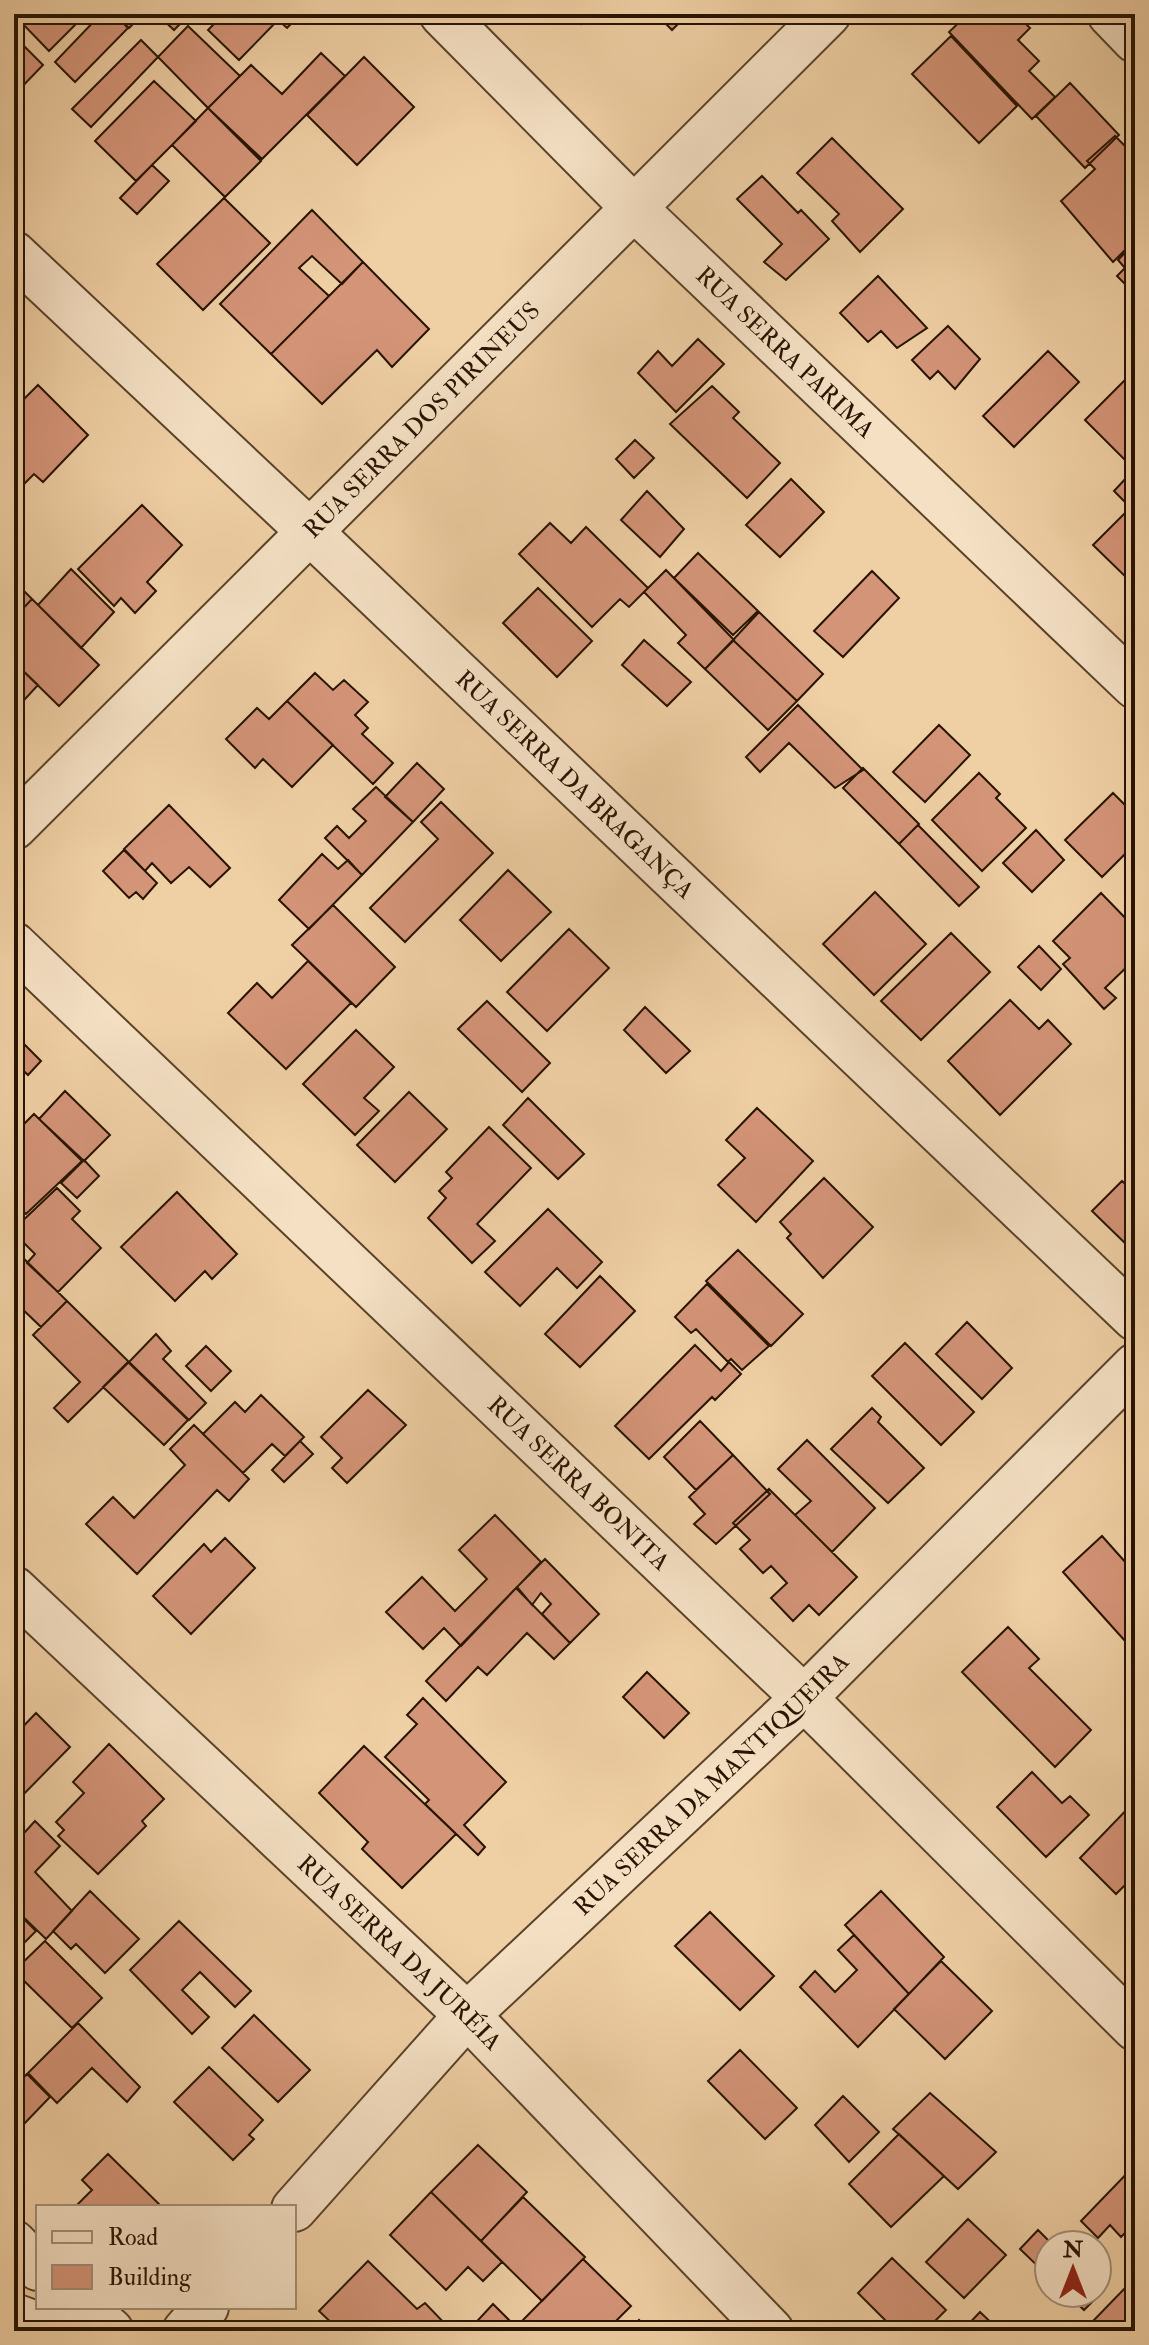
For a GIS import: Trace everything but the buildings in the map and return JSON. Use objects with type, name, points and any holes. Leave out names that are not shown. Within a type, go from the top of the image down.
[{"type":"street","name":"RUA SERRA PARIMA","points":[[442,14],[634,208],[1135,686]]},
{"type":"street","name":"RUA SERRA DOS PIRINEUS","points":[[14,827],[828,14]]},
{"type":"street","points":[[1110,14],[1135,40]]},
{"type":"street","name":"RUA SERRA DA BRAGANÇA","points":[[14,254],[1135,1318]]},
{"type":"street","name":"RUA SERRA BONITA","points":[[14,945],[804,1698],[1135,2028]]},
{"type":"street","name":"RUA SERRA DA MANTIQUEIRA","points":[[296,2207],[467,2015],[804,1698],[1135,1366]]},
{"type":"street","name":"RUA SERRA DA JURÉIA","points":[[14,1589],[467,2015],[771,2331]]},
{"type":"street","points":[[14,2243],[36,2266]]},
{"type":"street","points":[[85,2309],[111,2331]]},
{"type":"street","points":[[185,2331],[204,2309]]},
{"type":"street","points":[[14,2316],[55,2331]]}]
